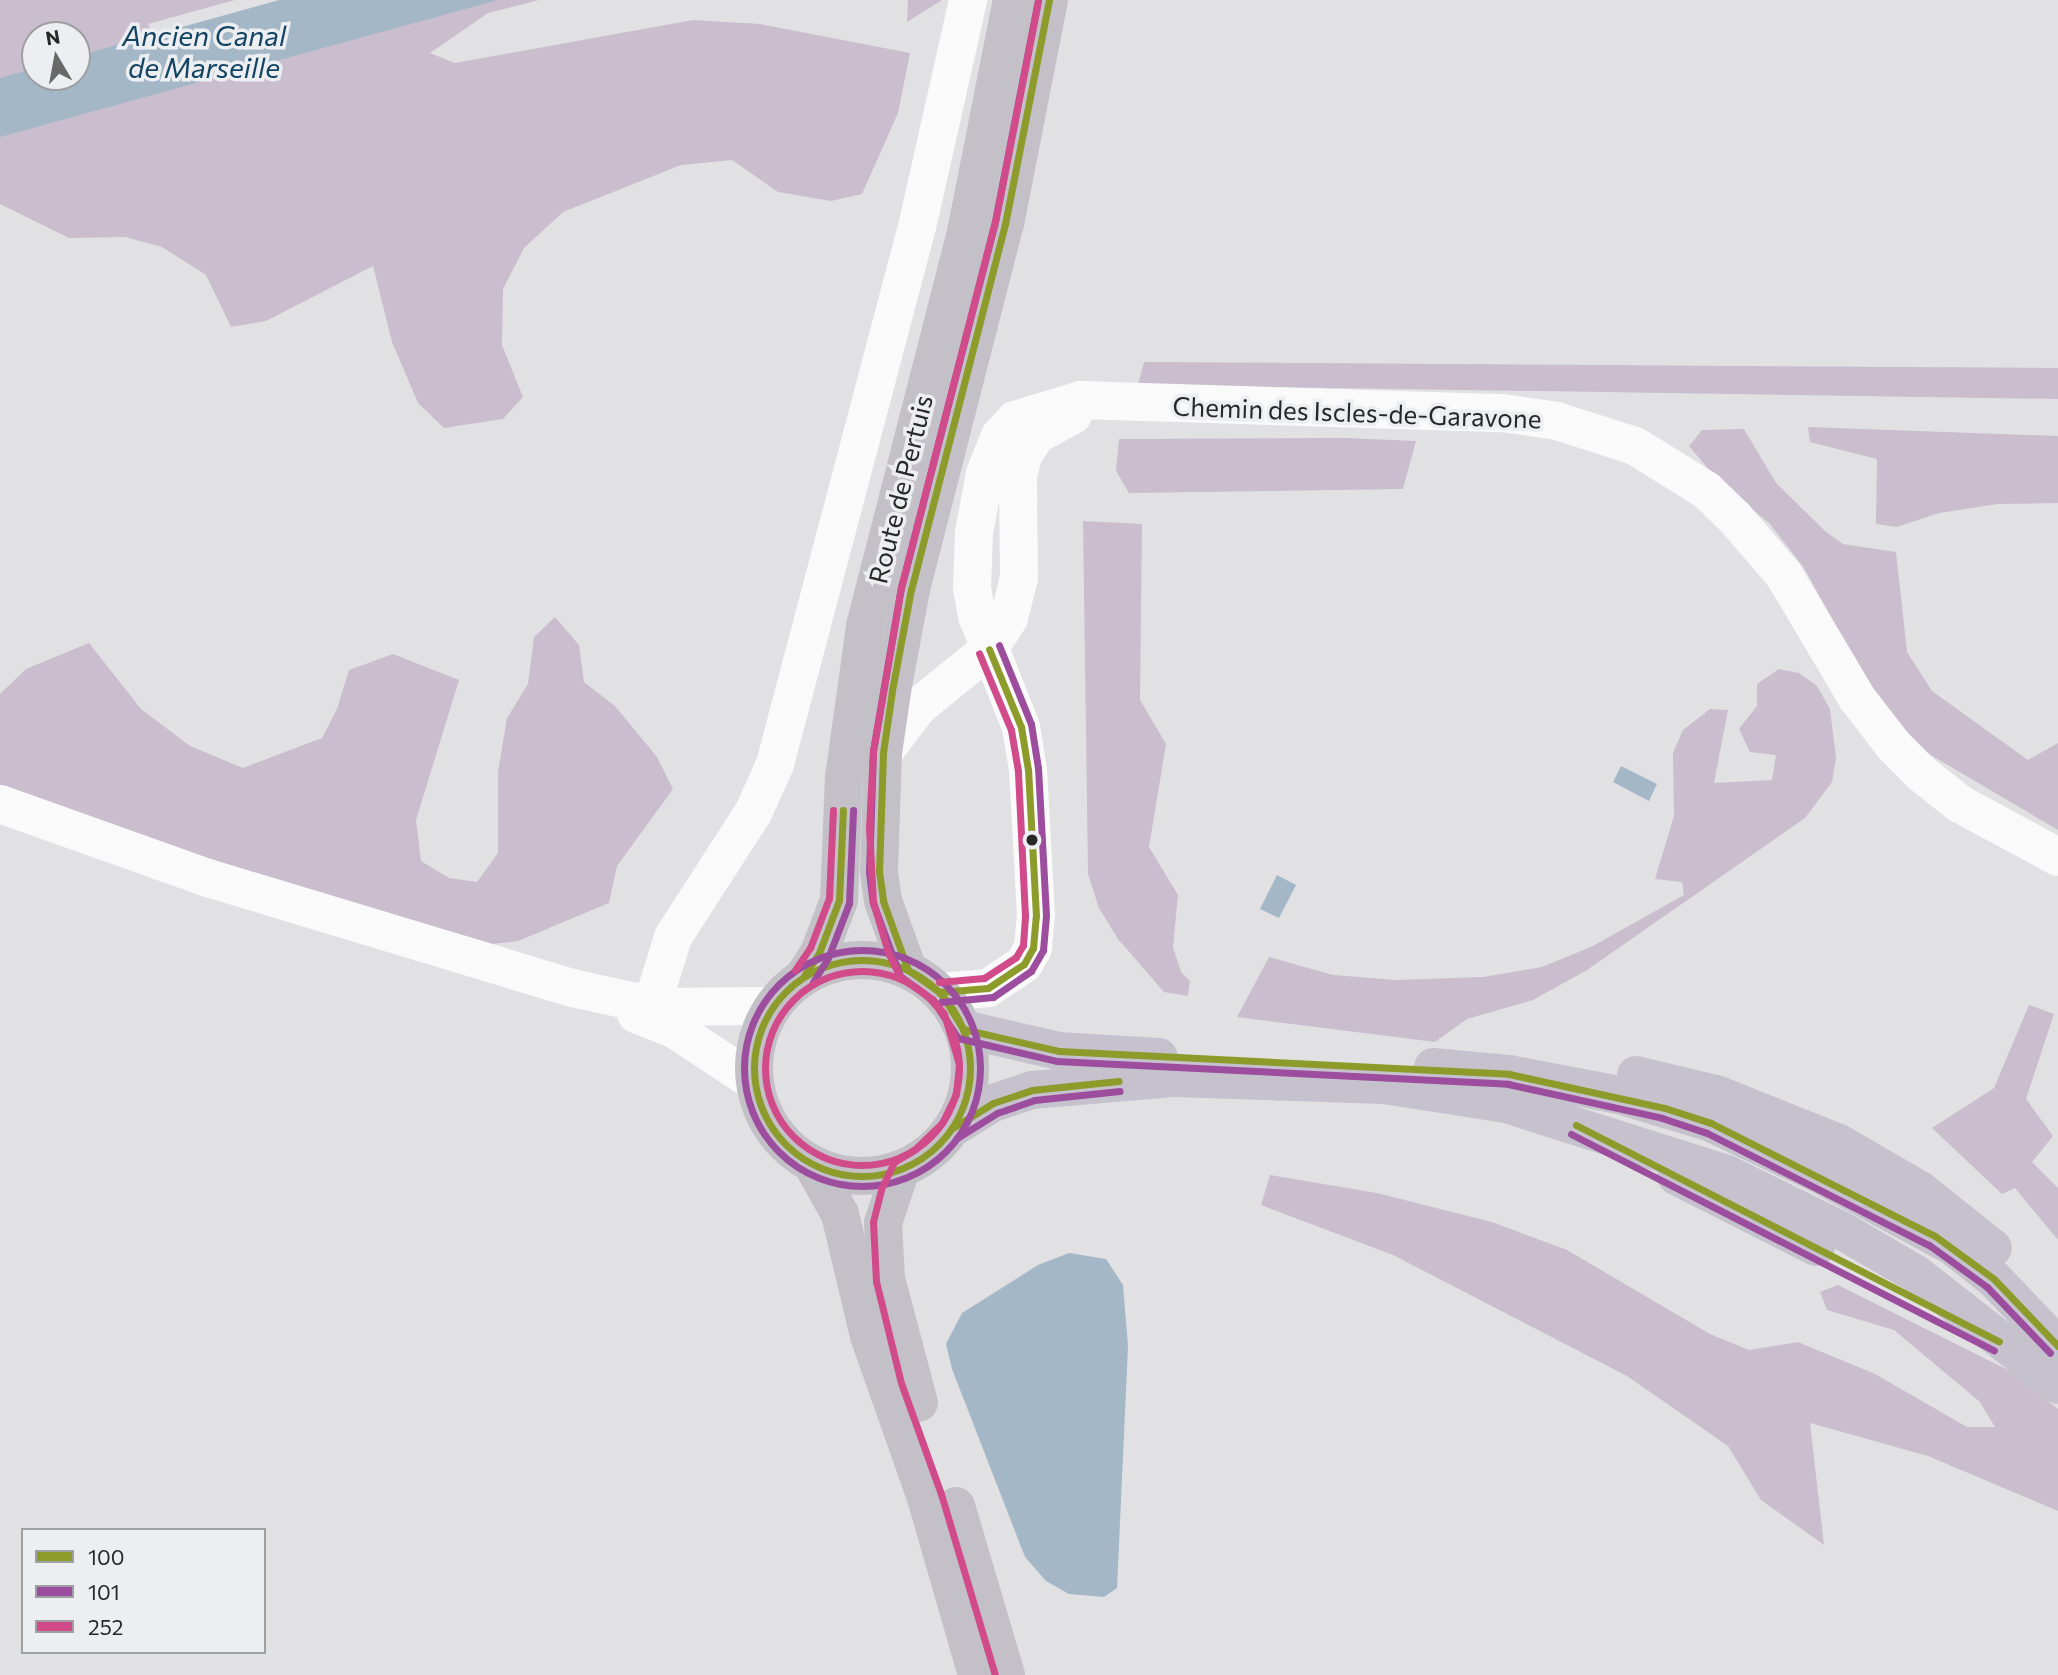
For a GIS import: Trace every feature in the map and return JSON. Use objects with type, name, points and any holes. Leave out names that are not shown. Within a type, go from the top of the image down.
[{"type":"highway","points":[[963,1029],[1059,1051],[1125,1057],[1250,1057],[1508,1074],[1623,1073],[1663,1080],[1716,1094],[1815,1132],[1877,1162],[1920,1190],[2014,1266],[2058,1310]]},
{"type":"highway","points":[[1508,1074],[1640,1100],[1711,1123],[1935,1236],[1994,1279],[2058,1346]]},
{"type":"highway","points":[[951,1129],[993,1103],[1032,1090],[1161,1079],[1265,1078],[1447,1092],[1506,1104],[1592,1130],[1752,1217],[1984,1329],[2058,1384]]},
{"type":"highway","points":[[1586,1090],[1914,1248],[1963,1277],[2058,1357]]},
{"type":"main road","name":"Route de Pertuis","points":[[804,976],[820,953],[839,900],[845,778],[865,626],[966,232],[1012,0]]},
{"type":"main road","name":"Route de Pertuis","points":[[908,970],[883,901],[879,871],[883,753],[911,589],[1005,224],[1049,0]]},
{"type":"main road","points":[[855,960],[908,970],[940,992],[963,1029],[970,1063],[966,1097],[951,1129],[929,1152],[901,1169],[856,1176],[812,1164],[784,1144],[764,1115],[754,1082],[756,1042],[772,1006],[804,976],[828,965],[855,960]]},
{"type":"main road","points":[[812,1164],[840,1214],[869,1336],[926,1498],[977,1675]]},
{"type":"main road","points":[[901,1169],[883,1223],[892,1311],[1006,1675]]},
{"type":"street","points":[[652,1005],[673,937],[753,813],[775,764],[917,227],[968,0]]},
{"type":"street","name":"Chemin des Iscles-de-Garavone","points":[[940,992],[988,988],[1024,964],[1032,947],[1036,916],[1028,770],[1021,727],[989,649],[972,588],[974,533],[985,472],[999,436],[1015,420],[1057,404],[1081,400],[1503,413],[1557,421],[1635,446],[1706,490],[1735,518],[1784,575],[1857,698],[1894,747],[1922,775],[1959,804],[2058,857]]},
{"type":"street","points":[[883,753],[918,707],[989,649]]},
{"type":"street","points":[[0,804],[208,878],[572,988],[652,1005],[712,1010],[772,1006]]},
{"type":"street","points":[[572,988],[674,1029],[754,1082]]},
{"type":"shaded area","points":[[0,0],[235,0],[148,24],[154,36],[369,0],[539,0],[488,13],[430,53],[455,63],[693,20],[760,24],[910,53],[898,113],[862,194],[831,201],[778,192],[732,160],[681,165],[563,212],[524,248],[503,289],[502,345],[523,397],[503,419],[444,428],[418,403],[392,342],[373,266],[266,321],[231,327],[206,275],[162,247],[125,237],[69,238],[0,204]]},
{"type":"shaded area","points":[[908,0],[942,0],[907,22]]},
{"type":"shaded area","points":[[1144,362],[2058,368],[2058,399],[1138,385]]},
{"type":"shaded area","points":[[1808,427],[2058,436],[2058,503],[1998,504],[1939,513],[1897,527],[1876,524],[1877,459],[1810,442]]},
{"type":"shaded area","points":[[1744,429],[1776,483],[1825,531],[1843,544],[1896,552],[1907,652],[1932,691],[2028,760],[2058,743],[2058,830],[1924,751],[1873,693],[1804,568],[1770,524],[1716,478],[1689,446],[1702,430]]},
{"type":"shaded area","points":[[1346,438],[1416,441],[1403,489],[1129,493],[1116,471],[1119,439]]},
{"type":"shaded area","points":[[1083,521],[1142,524],[1140,700],[1166,744],[1149,847],[1178,895],[1173,947],[1181,972],[1190,981],[1188,996],[1164,992],[1118,939],[1099,908],[1088,874]]},
{"type":"shaded area","points":[[555,617],[579,645],[584,682],[615,706],[657,757],[673,789],[617,866],[609,903],[518,941],[492,944],[144,844],[0,786],[0,694],[26,669],[89,643],[141,709],[190,746],[243,768],[322,738],[337,709],[349,670],[393,654],[459,680],[416,820],[421,861],[449,878],[477,882],[498,853],[498,772],[507,718],[528,684],[534,637]]},
{"type":"shaded area","points":[[1779,669],[1799,673],[1817,686],[1830,709],[1836,758],[1832,782],[1805,818],[1587,970],[1533,1000],[1467,1019],[1435,1042],[1237,1017],[1269,957],[1333,975],[1396,980],[1483,977],[1542,967],[1591,947],[1684,895],[1682,882],[1655,879],[1674,816],[1673,753],[1683,730],[1710,709],[1728,710],[1714,783],[1772,780],[1776,755],[1750,752],[1739,729],[1757,706],[1757,684]]},
{"type":"shaded area","points":[[2029,1005],[2054,1014],[2026,1099],[2053,1136],[2032,1162],[2058,1188],[2058,1240],[2015,1188],[2002,1194],[1932,1128],[1994,1088]]},
{"type":"shaded area","points":[[1270,1175],[1377,1193],[1492,1222],[1567,1250],[1710,1334],[1749,1350],[1798,1342],[1875,1374],[1967,1427],[1995,1427],[1980,1402],[1894,1330],[1827,1310],[1820,1292],[1838,1285],[2008,1370],[2058,1409],[2058,1511],[1928,1456],[1810,1423],[1824,1545],[1761,1500],[1728,1446],[1627,1376],[1393,1255],[1261,1205]]},
{"type":"water","name":"Ancien Canal de Marseille","points":[[279,0],[498,0],[0,137],[0,78],[21,72],[21,91],[91,91],[91,52]]},
{"type":"water","points":[[1621,766],[1657,784],[1649,801],[1613,782]]},
{"type":"water","points":[[1277,875],[1296,885],[1279,918],[1260,909]]},
{"type":"water","points":[[1069,1253],[1106,1259],[1123,1285],[1128,1346],[1117,1588],[1104,1597],[1069,1594],[1046,1581],[1025,1557],[952,1369],[946,1344],[962,1313],[1038,1265]]},
{"type":"transit line","name":"101","points":[[1038,0],[995,222],[901,587],[873,751],[869,872],[873,903],[900,976],[932,999],[958,1038],[1057,1061],[1508,1084],[1662,1118],[1707,1133],[1929,1245],[1987,1287],[2050,1353]]},
{"type":"transit line","name":"252","points":[[995,1675],[941,1494],[901,1383],[876,1281],[873,1222],[881,1189],[894,1162],[914,1150],[942,1123],[956,1094],[959,1064],[944,1014],[933,1000],[900,977],[888,952],[873,902],[869,829],[873,751],[901,587],[995,222],[1038,0]]},
{"type":"transit line","name":"100","points":[[1049,0],[1005,224],[911,589],[892,691],[883,753],[879,871],[883,901],[908,970],[940,992],[963,1029],[1059,1051],[1509,1074],[1665,1108],[1711,1123],[1935,1236],[1994,1279],[2058,1346]]},
{"type":"transit line","name":"101","points":[[941,1002],[993,997],[1031,971],[1043,950],[1046,915],[1038,768],[1031,724],[999,645]]},
{"type":"transit line","name":"100","points":[[940,992],[988,988],[1024,964],[1033,948],[1036,916],[1028,770],[1021,727],[989,649]]},
{"type":"transit line","name":"252","points":[[939,982],[984,978],[1016,957],[1023,945],[1025,916],[1018,771],[1011,730],[979,653]]},
{"type":"transit line","name":"252","points":[[795,970],[810,948],[829,898],[833,810]]},
{"type":"transit line","name":"100","points":[[804,976],[819,953],[839,900],[843,810]]},
{"type":"transit line","name":"101","points":[[813,982],[828,958],[849,903],[853,810]]},
{"type":"transit line","name":"101","points":[[862,950],[885,952],[918,964],[937,977],[953,993],[966,1012],[975,1034],[980,1068],[978,1091],[966,1124],[953,1143],[937,1159],[918,1172],[896,1181],[862,1186],[839,1184],[806,1172],[787,1159],[771,1143],[758,1124],[749,1102],[744,1068],[746,1045],[758,1012],[771,993],[787,977],[806,964],[828,955],[862,950]]},
{"type":"transit line","name":"100","points":[[862,960],[903,969],[938,992],[961,1027],[970,1068],[961,1109],[938,1144],[903,1167],[862,1176],[821,1167],[786,1144],[763,1109],[754,1068],[763,1027],[786,992],[821,969],[862,960]]},
{"type":"transit line","name":"252","points":[[862,971],[899,978],[931,999],[952,1031],[959,1068],[952,1105],[931,1137],[899,1158],[862,1165],[825,1158],[793,1137],[772,1105],[765,1068],[772,1031],[793,999],[825,978],[862,971]]},
{"type":"transit line","name":"100","points":[[951,1129],[993,1103],[1032,1090],[1119,1081]]},
{"type":"transit line","name":"101","points":[[957,1138],[997,1113],[1034,1100],[1120,1091]]},
{"type":"transit line","name":"100","points":[[1576,1125],[1999,1341]]},
{"type":"transit line","name":"101","points":[[1571,1134],[1994,1350]]}]
